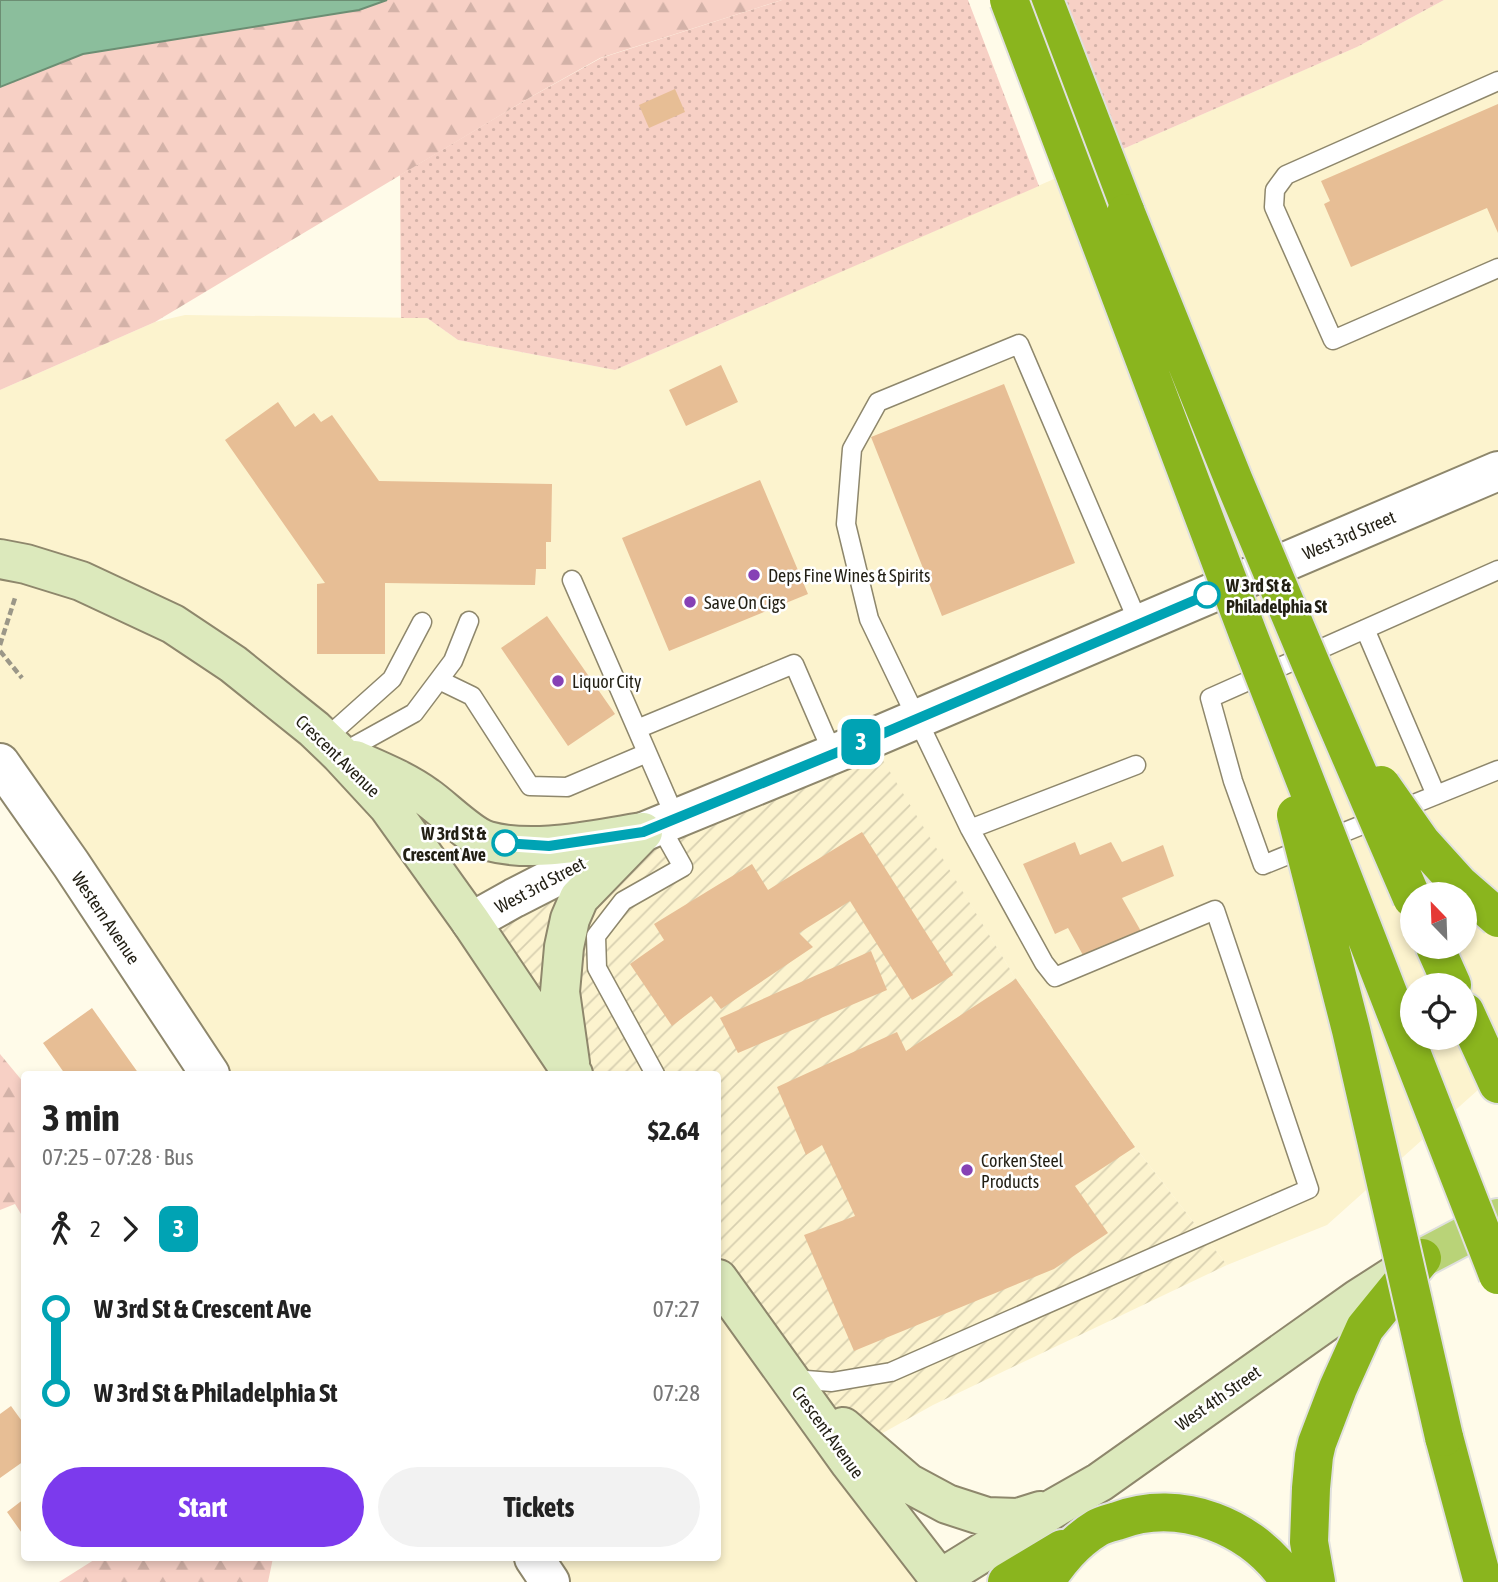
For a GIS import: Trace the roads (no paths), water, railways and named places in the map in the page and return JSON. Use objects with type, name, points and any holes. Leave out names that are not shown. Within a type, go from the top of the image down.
[{"type":"highway","points":[[1009,0],[1248,634],[1498,1275]]},
{"type":"highway","points":[[1044,0],[1234,481],[1405,882]]},
{"type":"highway","points":[[1248,634],[1351,1030],[1444,1437],[1483,1582]]},
{"type":"highway","points":[[1313,669],[1361,755],[1421,842],[1459,884],[1498,918]]},
{"type":"highway","points":[[1477,1038],[1498,1084]]},
{"type":"highway","points":[[1316,1582],[1309,1542],[1311,1488],[1317,1443],[1365,1328],[1422,1258]]},
{"type":"highway","points":[[1444,1437],[1464,1582]]},
{"type":"highway","points":[[1007,1582],[1097,1528],[1135,1514],[1175,1511],[1208,1518],[1243,1535],[1281,1568],[1290,1582]]},
{"type":"highway","points":[[1045,1582],[1065,1554],[1097,1528]]},
{"type":"main road","name":"Crescent Avenue","points":[[13,561],[81,581],[173,624],[233,664],[314,729],[388,806],[471,922],[571,1071]]},
{"type":"main road","points":[[332,747],[401,780],[486,841],[549,846],[660,825]]},
{"type":"main road","points":[[572,1071],[560,992],[561,965],[570,919],[579,898],[660,825]]},
{"type":"main road","name":"West 4th Street","points":[[941,1581],[1100,1482],[1358,1299],[1422,1258],[1498,1218]]},
{"type":"main road","name":"Crescent Avenue","points":[[721,1283],[850,1463],[941,1581]]},
{"type":"main road","points":[[789,1378],[908,1483],[947,1504],[987,1517],[1018,1518],[1056,1507]]},
{"type":"street","name":"West 3rd Street","points":[[471,922],[660,825],[1498,471]]},
{"type":"street","name":"Western Avenue","points":[[0,763],[71,864],[208,1071]]},
{"type":"street","points":[[536,1561],[550,1582]]},
{"type":"lane","points":[[1498,81],[1286,175],[1275,190],[1274,207],[1333,340],[1498,268]]},
{"type":"lane","points":[[789,1378],[832,1382],[891,1372],[1309,1189],[1214,910],[1055,977],[1044,963],[970,829],[869,619],[846,524],[852,449],[878,402],[1019,344],[1139,624]]},
{"type":"lane","points":[[1498,570],[1210,698],[1233,781],[1263,865],[1498,770]]},
{"type":"lane","points":[[572,580],[647,752],[660,825],[683,867],[623,901],[596,936],[597,968],[653,1071]]},
{"type":"lane","points":[[332,747],[414,713],[453,661],[469,621]]},
{"type":"lane","points":[[332,747],[392,679],[422,622]]},
{"type":"lane","points":[[1365,629],[1436,795]]},
{"type":"lane","points":[[637,729],[794,664],[833,754]]},
{"type":"lane","points":[[439,680],[472,696],[530,786],[567,788],[647,752]]},
{"type":"lane","points":[[970,829],[1136,765]]},
{"type":"place","name":"Deps Fine Wines & Spirits","points":[[754,575]]},
{"type":"place","name":"W 3rd St & Philadelphia St","points":[[1207,595]]},
{"type":"place","name":"Save On Cigs","points":[[690,602]]},
{"type":"place","name":"Liquor City","points":[[558,681]]},
{"type":"place","name":"W 3rd St & Crescent Ave","points":[[505,843]]},
{"type":"place","name":"Corken Steel Products","points":[[967,1170]]}]
